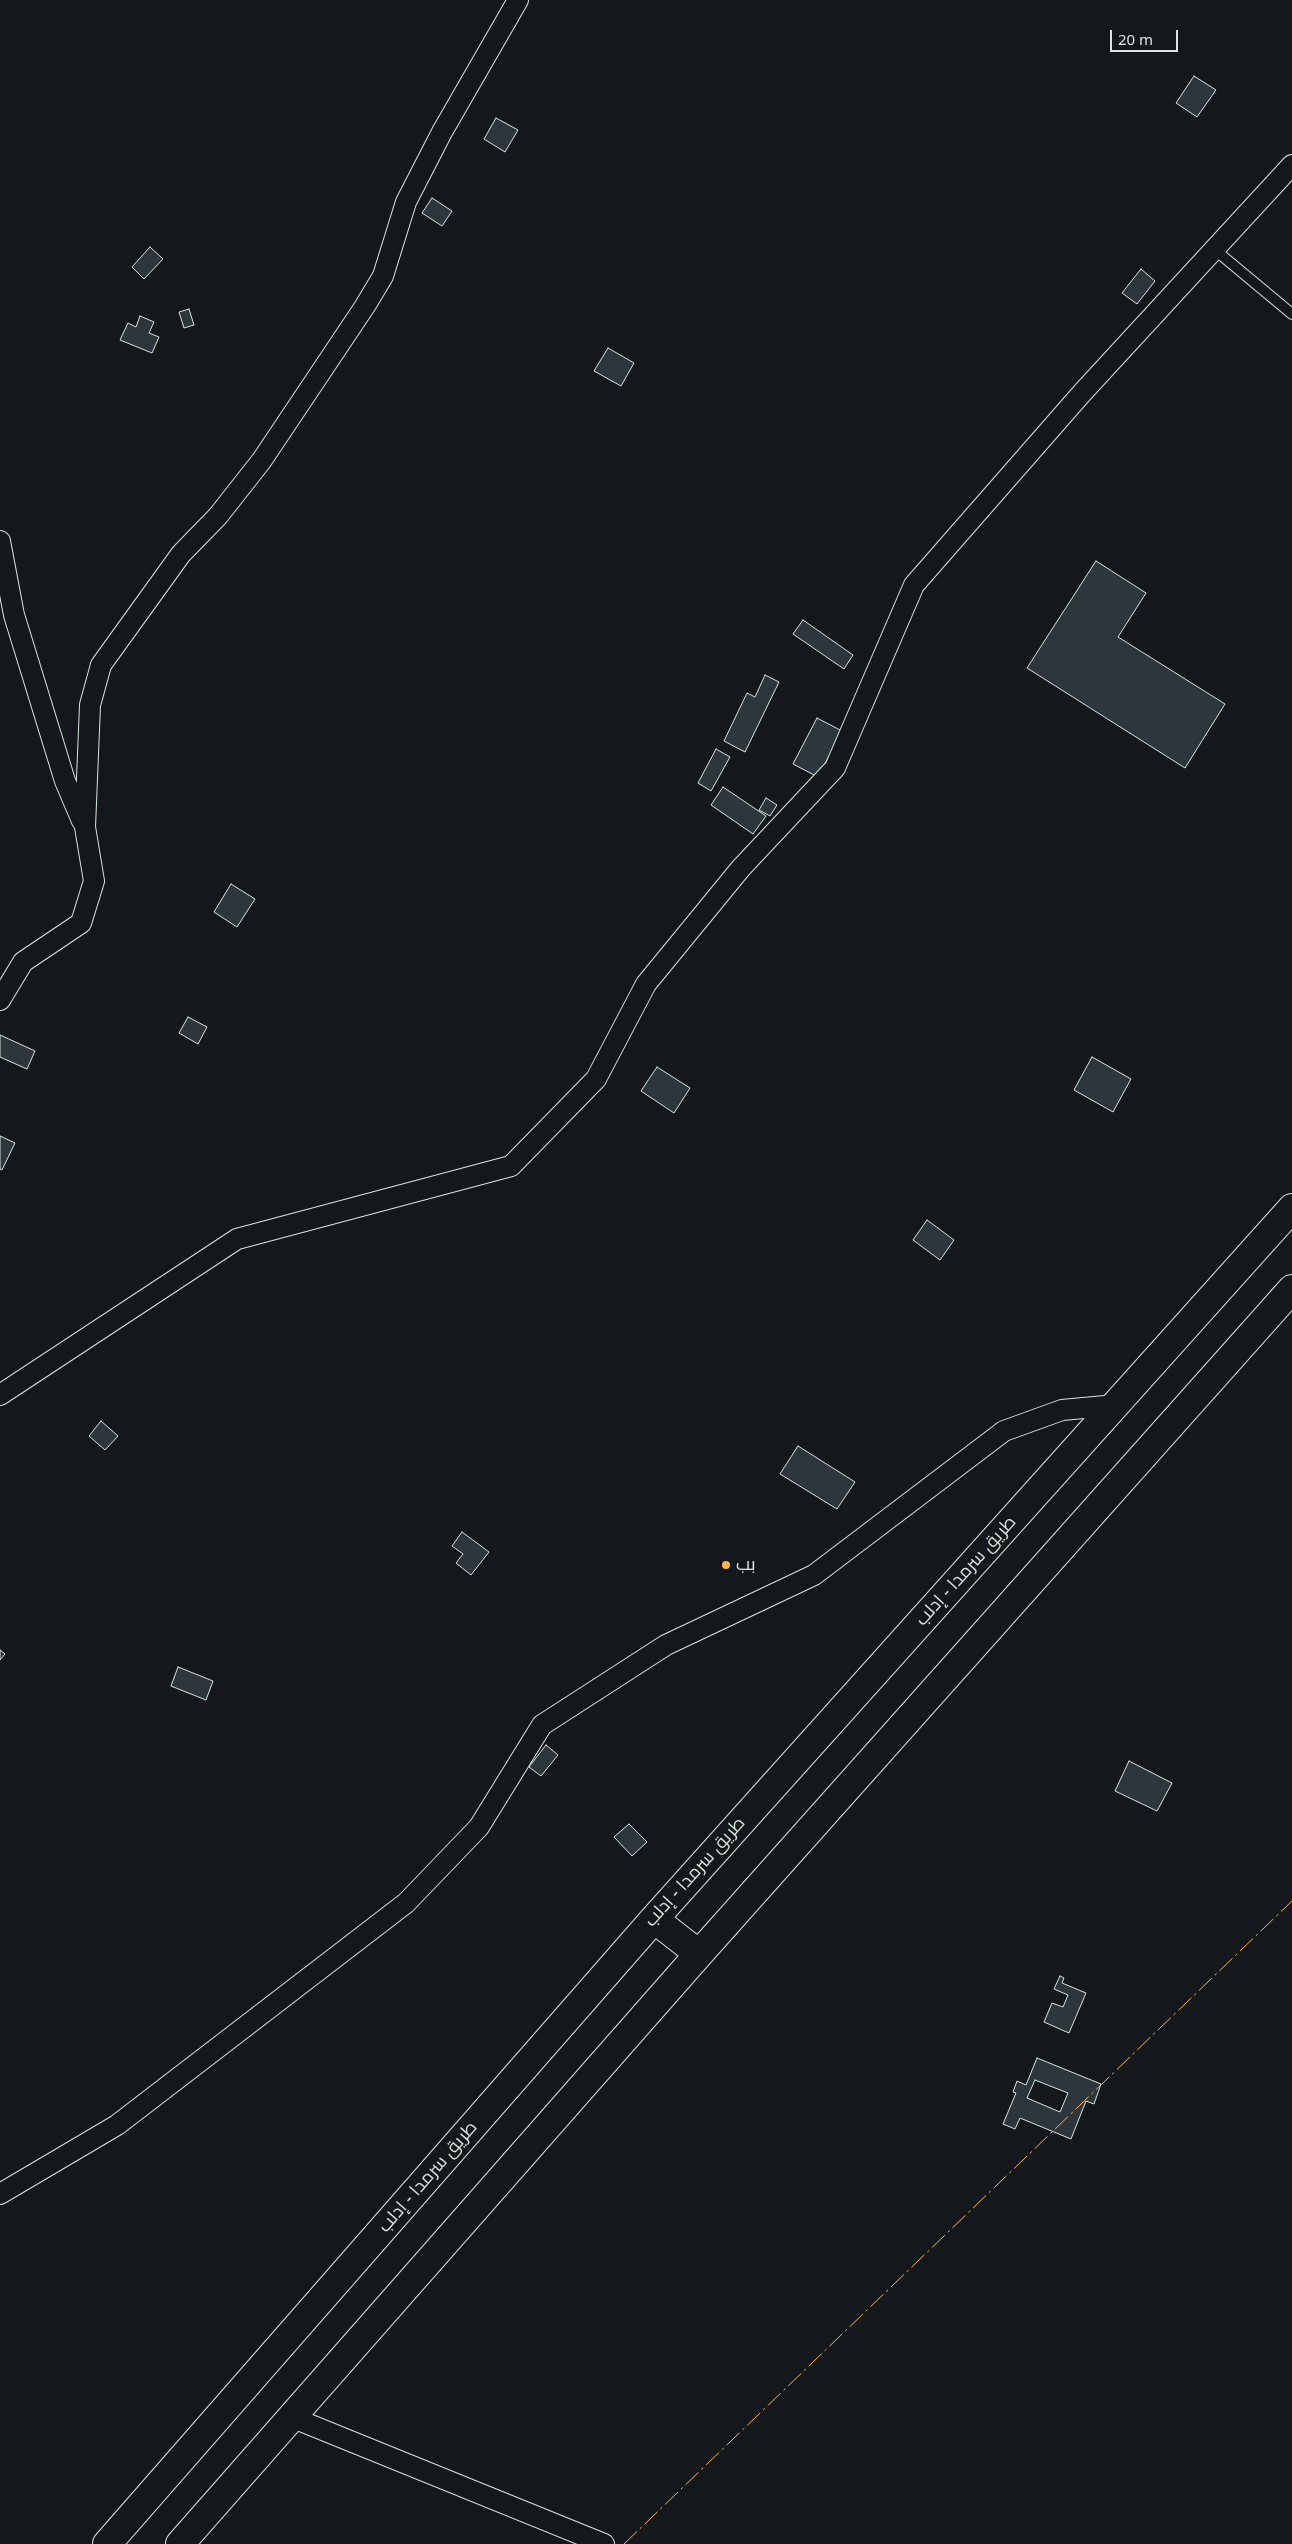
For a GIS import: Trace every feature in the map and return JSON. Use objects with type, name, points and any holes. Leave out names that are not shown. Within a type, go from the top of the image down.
[{"type":"highway","name":"طريق سرمدا - إدلب","points":[[107,2544],[654,1919],[1292,1208]]},
{"type":"highway","points":[[180,2544],[699,1954],[1292,1289]]},
{"type":"highway","points":[[654,1919],[699,1954]]},
{"type":"street","points":[[0,1000],[23,962],[81,923],[94,881],[85,827],[90,705],[101,665],[181,554],[218,516],[262,460],[384,276],[406,202],[442,132],[518,0]]},
{"type":"street","points":[[0,1395],[237,1238],[511,1166],[596,1079],[646,984],[741,868],[835,768],[914,585],[1082,393],[1292,165]]},
{"type":"street","points":[[0,541],[14,615],[65,781],[85,827]]},
{"type":"street","points":[[0,2194],[117,2125],[406,1903],[479,1827],[542,1725],[666,1645],[814,1575],[1004,1431],[1062,1410],[1116,1405]]},
{"type":"street","points":[[291,2416],[604,2544]]},
{"type":"lane","points":[[1214,249],[1292,314]]},
{"type":"building","points":[[1194,76],[1216,90],[1197,117],[1176,103]]},
{"type":"building","points":[[496,118],[518,130],[505,152],[484,139]]},
{"type":"building","points":[[432,198],[452,211],[442,226],[422,213]]},
{"type":"building","points":[[150,247],[163,259],[144,279],[132,267]]},
{"type":"building","points":[[1141,269],[1155,281],[1137,304],[1122,293]]},
{"type":"building","points":[[189,309],[194,325],[184,328],[179,312]]},
{"type":"building","points":[[140,316],[154,322],[149,333],[159,337],[152,353],[120,340],[128,323],[136,327]]},
{"type":"building","points":[[608,348],[634,363],[621,386],[594,371]]},
{"type":"building","points":[[1096,561],[1146,593],[1118,637],[1225,704],[1185,768],[1027,668]]},
{"type":"building","points":[[803,620],[853,655],[844,669],[793,634]]},
{"type":"building","points":[[765,675],[779,682],[745,752],[724,741],[747,693],[755,697]]},
{"type":"building","points":[[817,718],[842,731],[818,777],[793,764]]},
{"type":"building","points":[[716,749],[730,757],[711,791],[698,783]]},
{"type":"building","points":[[723,787],[766,816],[753,834],[711,805]]},
{"type":"building","points":[[766,798],[777,805],[770,816],[759,810]]},
{"type":"building","points":[[231,884],[255,899],[237,927],[214,912]]},
{"type":"building","points":[[188,1017],[207,1027],[198,1044],[179,1033]]},
{"type":"building","points":[[0,1035],[35,1051],[27,1069],[0,1057]]},
{"type":"building","points":[[1092,1057],[1131,1079],[1113,1112],[1074,1090]]},
{"type":"building","points":[[657,1067],[690,1088],[674,1113],[641,1091]]},
{"type":"building","points":[[0,1136],[15,1143],[2,1170],[0,1169]]},
{"type":"building","points":[[927,1220],[954,1240],[940,1260],[913,1240]]},
{"type":"building","points":[[101,1421],[118,1436],[105,1450],[89,1436]]},
{"type":"building","points":[[798,1446],[855,1482],[837,1509],[780,1474]]},
{"type":"building","points":[[462,1532],[489,1552],[471,1575],[456,1563],[463,1554],[452,1546]]},
{"type":"building","points":[[0,1650],[5,1654],[0,1660]]},
{"type":"building","points":[[178,1667],[213,1681],[206,1700],[171,1686]]},
{"type":"building","points":[[546,1745],[558,1755],[541,1776],[529,1767]]},
{"type":"building","points":[[1129,1761],[1172,1783],[1157,1811],[1115,1791]]},
{"type":"building","points":[[629,1824],[647,1842],[632,1856],[614,1837]]},
{"type":"building","points":[[1060,1976],[1064,1978],[1062,1983],[1086,1993],[1069,2033],[1044,2022],[1052,2003],[1063,2007],[1068,1995],[1054,1989]]},
{"type":"building","points":[[1037,2058],[1101,2084],[1094,2104],[1086,2101],[1071,2139],[1020,2118],[1015,2129],[1003,2124],[1016,2093],[1013,2092],[1017,2081],[1026,2085]],"holes":[[[1035,2080],[1068,2093],[1060,2112],[1027,2098]]]},
{"type":"power","points":[[624,2544],[1292,1901]]},
{"type":"place","name":"بب","points":[[726,1565]]}]
